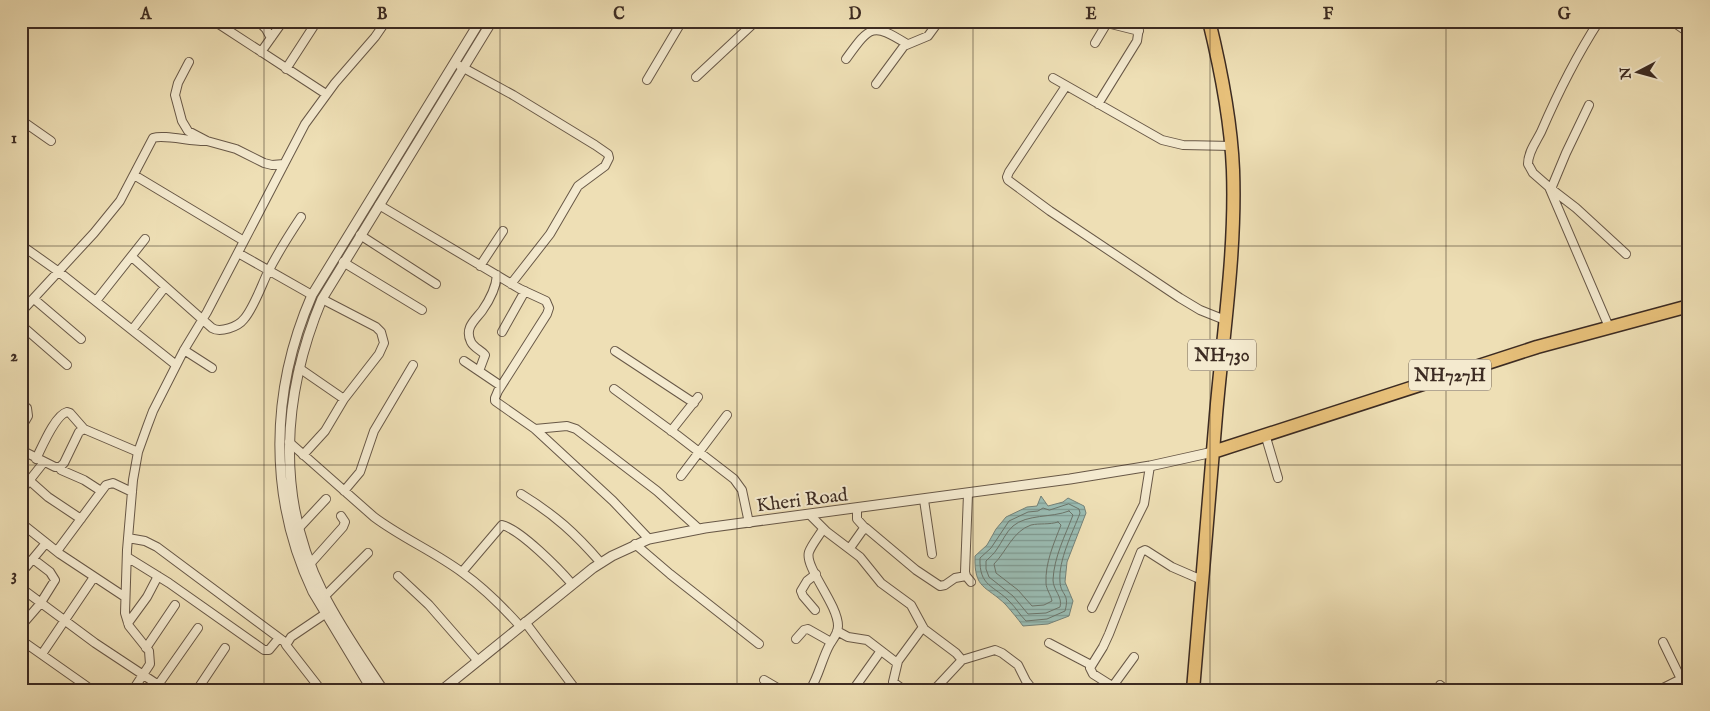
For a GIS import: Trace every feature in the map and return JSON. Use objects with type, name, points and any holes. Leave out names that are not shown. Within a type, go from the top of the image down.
[{"type":"highway","name":"NH730","points":[[1193,690],[1232,247],[1232,146],[1228,110],[1209,21]]},
{"type":"highway","name":"NH727H","points":[[1213,452],[1513,354],[1689,306]]},
{"type":"street","points":[[214,21],[227,25],[261,52],[326,94]]},
{"type":"street","points":[[258,21],[271,38]]},
{"type":"street","points":[[261,52],[283,21]]},
{"type":"street","points":[[286,68],[317,21]]},
{"type":"street","points":[[133,690],[150,664],[150,657],[146,648],[128,623],[125,613],[128,538],[138,452],[153,411],[184,350],[203,320],[305,124],[326,94],[375,37],[386,21]]},
{"type":"street","points":[[383,690],[325,596],[310,564],[298,528],[292,500],[289,442],[291,409],[299,368],[309,333],[322,299],[379,205],[458,65],[480,21]]},
{"type":"street","points":[[372,690],[325,614],[306,576],[290,529],[280,469],[280,425],[285,380],[295,341],[312,295],[458,65],[492,21]]},
{"type":"street","points":[[647,80],[682,21]]},
{"type":"street","points":[[696,77],[756,21]]},
{"type":"street","points":[[876,84],[907,44],[928,36],[939,21]]},
{"type":"street","points":[[1098,104],[1134,48],[1137,42],[1140,21]]},
{"type":"street","points":[[1599,21],[1550,108],[1528,159],[1530,169],[1626,254]]},
{"type":"street","points":[[1672,21],[1689,33]]},
{"type":"street","points":[[1095,44],[1107,23],[1139,31]]},
{"type":"street","points":[[846,59],[861,39],[874,30],[883,31],[907,44]]},
{"type":"street","points":[[189,62],[176,89],[176,101],[188,131],[208,142]]},
{"type":"street","points":[[458,65],[513,95],[595,145],[604,151],[609,158],[602,170],[578,186],[550,234],[511,284]]},
{"type":"street","points":[[1053,78],[1167,142],[1183,145],[1232,146]]},
{"type":"street","points":[[1066,86],[1009,172],[1008,180],[1050,211],[1180,298],[1200,310],[1225,320]]},
{"type":"street","points":[[1589,105],[1550,188],[1609,327]]},
{"type":"street","points":[[21,120],[51,141]]},
{"type":"street","points":[[21,312],[94,233],[116,206],[150,142],[156,137],[192,142],[208,142],[236,149],[264,163],[272,165],[284,164]]},
{"type":"street","points":[[134,175],[244,241]]},
{"type":"street","points":[[379,205],[511,284],[543,299],[548,304],[549,308],[541,325],[501,386],[495,401],[536,429],[613,501],[649,539]]},
{"type":"street","points":[[132,257],[212,328],[219,330],[242,321],[248,314],[269,270],[301,216]]},
{"type":"street","points":[[480,266],[503,231]]},
{"type":"street","points":[[360,235],[436,284]]},
{"type":"street","points":[[96,301],[145,239]]},
{"type":"street","points":[[23,250],[59,272],[176,365]]},
{"type":"street","points":[[238,253],[312,295]]},
{"type":"street","points":[[343,262],[422,310]]},
{"type":"street","points":[[479,371],[485,355],[472,343],[469,336],[470,328],[473,320],[484,308],[495,287],[497,275]]},
{"type":"street","points":[[132,330],[165,287]]},
{"type":"street","points":[[502,332],[525,291]]},
{"type":"street","points":[[34,299],[81,338]]},
{"type":"street","points":[[303,455],[325,431],[344,399],[383,348],[384,338],[376,327],[322,299]]},
{"type":"street","points":[[21,325],[67,365]]},
{"type":"street","points":[[184,350],[212,368]]},
{"type":"street","points":[[615,351],[696,400],[671,431]]},
{"type":"street","points":[[464,361],[501,386]]},
{"type":"street","points":[[344,491],[360,472],[374,431],[413,365]]},
{"type":"street","points":[[299,368],[344,399]]},
{"type":"street","points":[[614,389],[738,484],[744,499],[749,523]]},
{"type":"street","points":[[21,404],[27,408],[28,416],[21,428]]},
{"type":"street","points":[[36,459],[62,413],[67,412],[84,429],[138,452]]},
{"type":"street","points":[[681,476],[727,415]]},
{"type":"street","points":[[536,429],[567,426],[576,429],[657,491],[698,529]]},
{"type":"street","points":[[21,450],[55,467],[62,466],[79,432],[84,429]]},
{"type":"street","points":[[1265,434],[1278,478]]},
{"type":"street","points":[[289,442],[388,527],[462,572],[488,592],[522,624],[576,690]]},
{"type":"street","name":"Kheri Road","points":[[447,688],[572,584],[601,563],[635,544],[649,539],[698,529],[1070,480],[1150,466],[1213,452]]},
{"type":"street","points":[[21,490],[44,462]]},
{"type":"street","points":[[1092,608],[1144,504],[1150,466]]},
{"type":"street","points":[[61,470],[84,480],[101,491]]},
{"type":"street","points":[[30,481],[48,497],[81,519]]},
{"type":"street","points":[[57,551],[109,483],[132,492]]},
{"type":"street","points":[[522,494],[570,529],[601,563]]},
{"type":"street","points":[[857,509],[857,519],[865,528],[870,530],[916,570],[940,586],[955,578],[968,579],[968,494]]},
{"type":"street","points":[[298,528],[326,499]]},
{"type":"street","points":[[924,500],[932,554]]},
{"type":"street","points":[[810,515],[823,529],[860,556],[881,583],[911,605],[923,627],[962,660]]},
{"type":"street","points":[[310,564],[344,527],[345,522],[342,516]]},
{"type":"street","points":[[21,523],[57,551],[125,597]]},
{"type":"street","points":[[462,572],[502,525],[509,528],[541,552],[572,584]]},
{"type":"street","points":[[850,548],[865,528]]},
{"type":"street","points":[[810,690],[837,631],[836,616],[828,596],[810,563],[809,553],[823,529]]},
{"type":"street","points":[[128,538],[145,540],[157,547],[283,640],[321,690]]},
{"type":"street","points":[[21,573],[46,543]]},
{"type":"street","points":[[635,544],[759,644]]},
{"type":"street","points":[[1134,657],[1111,688],[1090,670],[1091,665],[1106,641],[1135,565],[1143,551],[1147,551],[1172,567],[1202,580]]},
{"type":"street","points":[[325,596],[368,553]]},
{"type":"street","points":[[127,557],[158,576],[264,650],[270,650],[325,614]]},
{"type":"street","points":[[21,626],[40,604],[54,583],[55,578],[33,559]]},
{"type":"street","points":[[815,610],[801,591],[816,574]]},
{"type":"street","points":[[128,623],[147,597],[158,576]]},
{"type":"street","points":[[398,576],[436,611],[478,661]]},
{"type":"street","points":[[42,654],[94,577]]},
{"type":"street","points":[[21,588],[65,622],[166,690]]},
{"type":"street","points":[[146,648],[174,605]]},
{"type":"street","points":[[904,690],[893,682],[897,663],[923,627]]},
{"type":"street","points":[[158,685],[198,628]]},
{"type":"street","points":[[796,639],[804,630],[808,629],[831,642]]},
{"type":"street","points":[[837,631],[848,637],[864,639],[897,663]]},
{"type":"street","points":[[21,640],[92,690]]},
{"type":"street","points":[[1663,642],[1681,679]]},
{"type":"street","points":[[1049,643],[1091,665]]},
{"type":"street","points":[[197,690],[225,648]]},
{"type":"street","points":[[934,690],[962,660],[992,651],[999,651],[1018,664],[1026,681],[1033,690]]},
{"type":"street","points":[[853,690],[880,652]]},
{"type":"street","points":[[1659,690],[1689,675]]},
{"type":"street","points":[[764,680],[781,690]]},
{"type":"water","points":[[1041,496],[1048,506],[1063,502],[1068,498],[1084,506],[1086,513],[1067,562],[1065,582],[1073,601],[1069,616],[1048,624],[1023,626],[1006,605],[979,581],[975,567],[975,556],[987,545],[996,529],[1006,517],[1027,507],[1037,506]]}]
